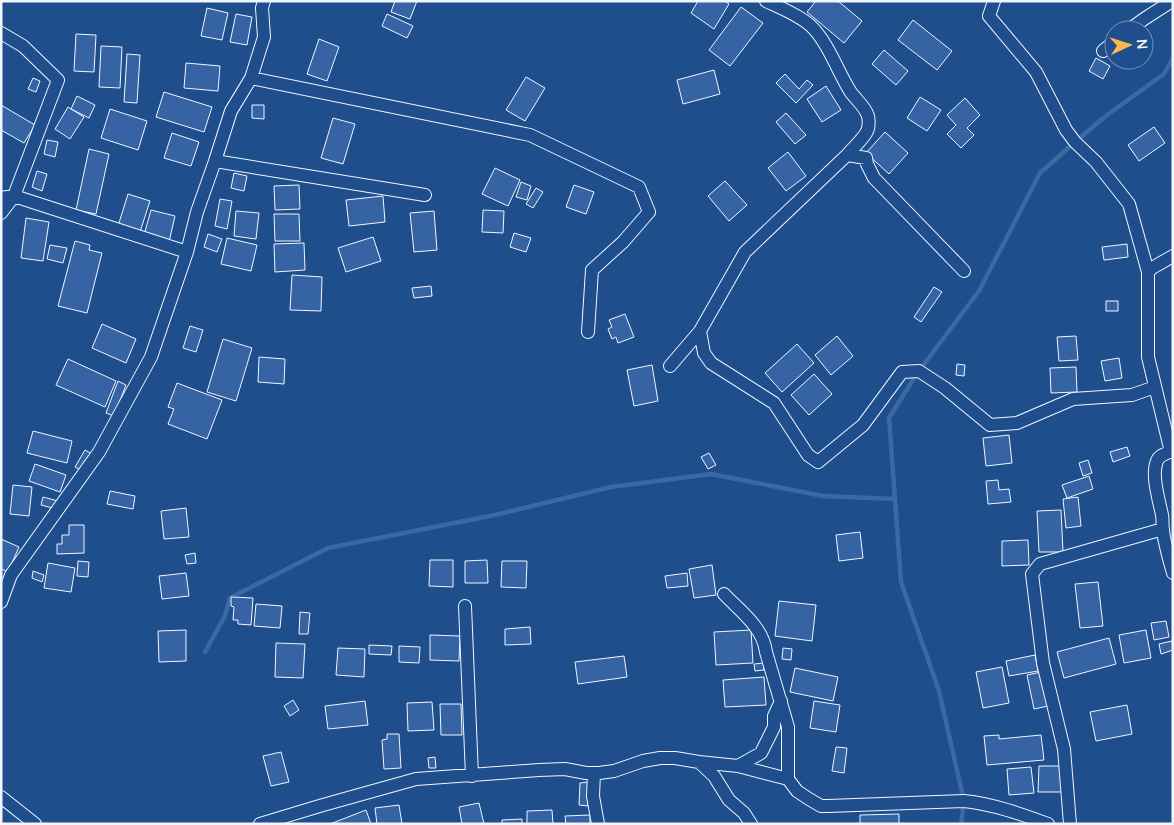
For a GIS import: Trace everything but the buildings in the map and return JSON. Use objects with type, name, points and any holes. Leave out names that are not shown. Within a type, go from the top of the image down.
[{"type":"street","points":[[1,602],[11,576],[99,452],[151,357],[187,252],[196,212],[231,111],[250,78],[264,37],[263,4],[250,1]]},
{"type":"street","points":[[670,366],[700,331],[746,252],[847,155],[867,132],[868,116],[851,92],[824,40],[809,24],[766,1]]},
{"type":"street","points":[[994,1],[989,16],[1036,72],[1066,130],[1075,142],[1096,162],[1129,204],[1148,272],[1148,357],[1172,451],[1159,457],[1155,470],[1167,556],[1173,573]]},
{"type":"street","points":[[1143,20],[1172,1]]},
{"type":"street","points":[[1,33],[23,46],[58,80],[14,196],[1,214]]},
{"type":"street","points":[[250,78],[530,135],[638,187],[649,212],[623,242],[592,270],[588,332]]},
{"type":"street","points":[[847,155],[866,158],[874,178],[964,271]]},
{"type":"street","points":[[215,161],[425,195]]},
{"type":"street","points":[[1,198],[14,196],[187,252]]},
{"type":"street","points":[[1148,272],[1173,256]]},
{"type":"street","points":[[700,331],[704,353],[711,363],[774,403],[808,455],[818,462],[863,426],[902,372],[919,371],[945,388],[990,426],[1017,423],[1073,398],[1132,395],[1155,387]]},
{"type":"street","points":[[1070,824],[1064,750],[1043,663],[1032,574],[1040,564],[1163,529]]},
{"type":"street","points":[[724,594],[753,624],[765,642],[766,652],[788,727],[788,779],[797,791],[821,806],[979,802],[1048,824]]},
{"type":"street","points":[[465,606],[472,776]]},
{"type":"street","points":[[738,766],[761,753],[774,727],[774,716],[780,702]]},
{"type":"street","points":[[260,824],[416,779],[565,769],[594,773],[614,771],[643,761],[660,758],[675,758],[738,766],[788,779]]},
{"type":"street","points":[[699,762],[714,776],[729,800],[744,814],[751,824]]},
{"type":"street","points":[[594,773],[593,796],[598,824]]},
{"type":"street","points":[[1,797],[34,824]]},
{"type":"waterway","points":[[961,824],[964,801],[939,691],[901,582],[889,418],[916,375],[979,291],[1040,173],[1107,115],[1164,74],[1173,58]]},
{"type":"waterway","points":[[205,652],[225,616],[230,598],[328,548],[495,515],[611,487],[711,474],[823,496],[895,499]]}]
